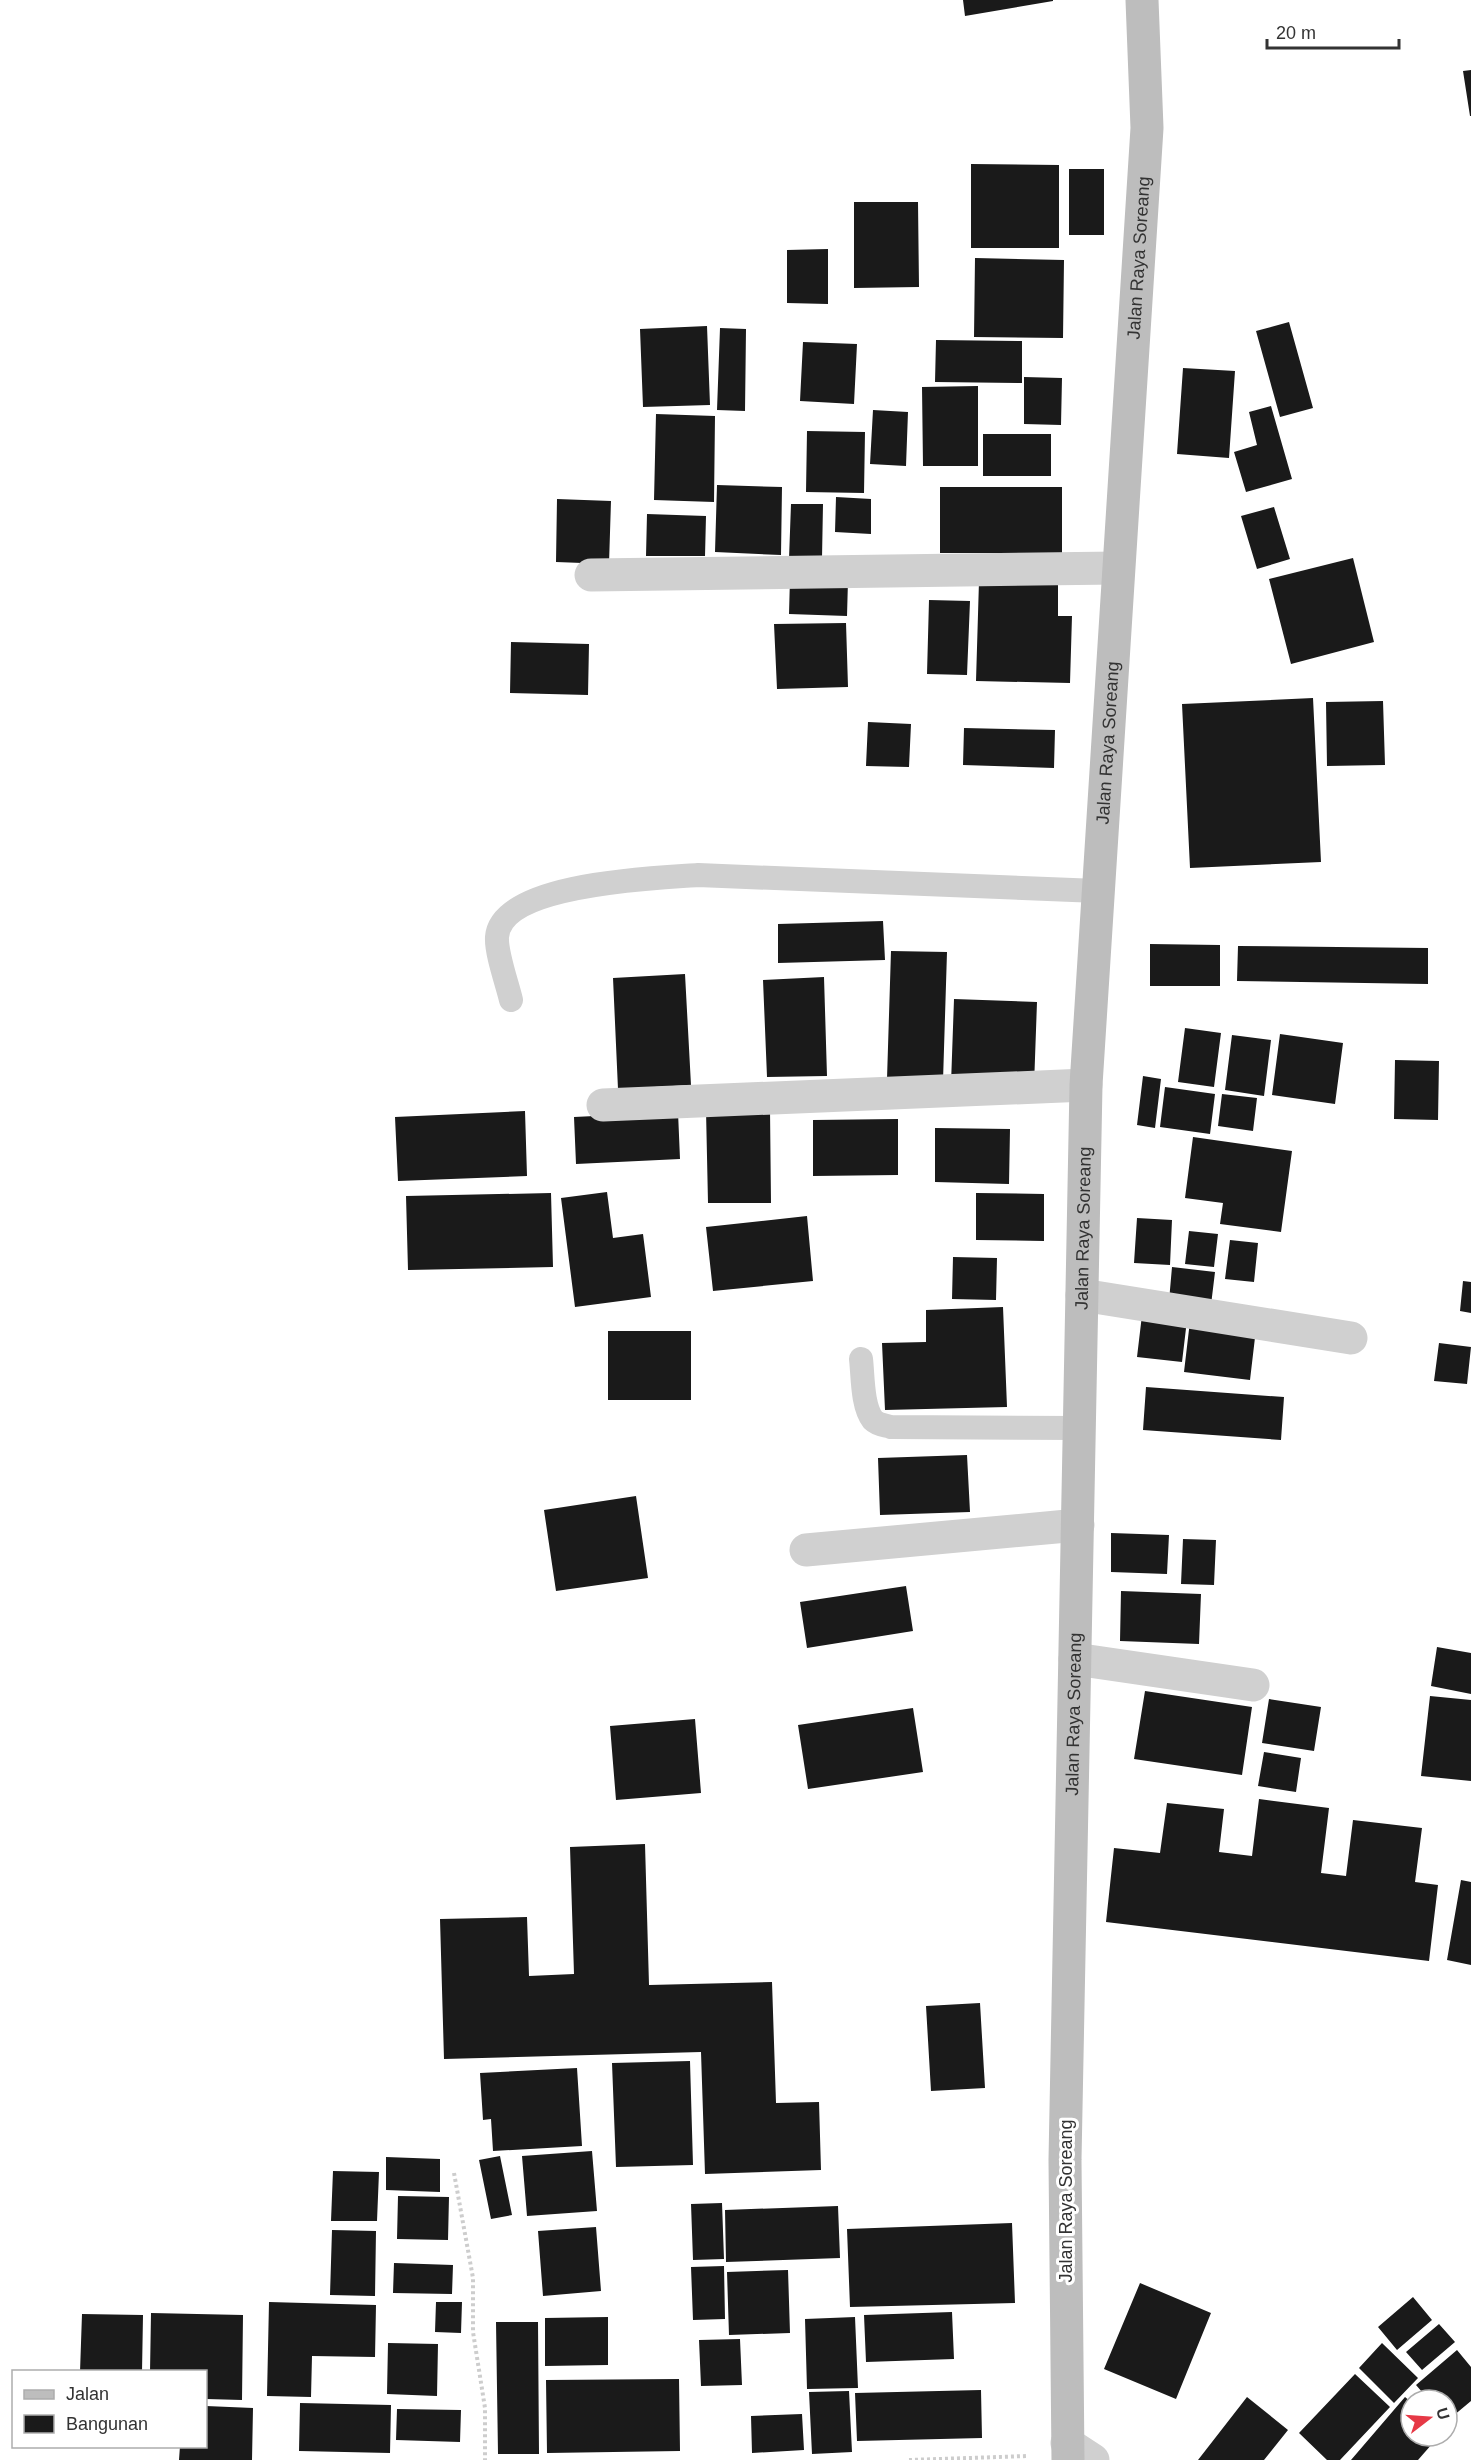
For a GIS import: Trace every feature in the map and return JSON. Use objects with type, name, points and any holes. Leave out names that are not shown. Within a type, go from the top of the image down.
[{"type":"main road","name":"Jalan Raya Soreang","points":[[1074,2454],[1065,2160],[1086,1084],[1147,128],[1142,0]]},
{"type":"street","points":[[591,575],[1118,568]]},
{"type":"street","points":[[603,1105],[1086,1084]]},
{"type":"street","points":[[1082,1295],[1351,1338]]},
{"type":"street","points":[[806,1550],[1078,1525]]},
{"type":"street","points":[[1075,1659],[1253,1685]]},
{"type":"lane","points":[[511,1000],[497,936],[510,911],[552,892],[634,880],[698,875],[1098,891]]},
{"type":"lane","points":[[861,1359],[867,1404],[873,1420],[878,1424],[891,1427],[1080,1428]]},
{"type":"path","points":[[454,2173],[473,2278],[473,2332],[485,2408],[485,2460]]},
{"type":"path","points":[[909,2460],[1074,2454]]},
{"type":"building","points":[[963,0],[1053,0],[1053,1],[965,16]]},
{"type":"building","points":[[1471,70],[1471,116],[1470,116],[1463,71]]},
{"type":"building","points":[[971,164],[1059,165],[1059,248],[971,248]]},
{"type":"building","points":[[1069,169],[1104,169],[1104,235],[1069,235]]},
{"type":"building","points":[[854,202],[918,202],[919,287],[854,288]]},
{"type":"building","points":[[828,249],[828,304],[787,303],[787,250]]},
{"type":"building","points":[[975,258],[1064,260],[1063,338],[974,337]]},
{"type":"building","points":[[1289,322],[1313,408],[1280,417],[1256,331]]},
{"type":"building","points":[[707,326],[710,405],[643,407],[640,329]]},
{"type":"building","points":[[720,328],[746,329],[745,411],[717,410]]},
{"type":"building","points":[[936,340],[1022,341],[1022,383],[935,382]]},
{"type":"building","points":[[803,342],[857,344],[854,404],[800,401]]},
{"type":"building","points":[[1183,368],[1235,371],[1229,458],[1177,454]]},
{"type":"building","points":[[1024,377],[1062,378],[1061,425],[1024,424]]},
{"type":"building","points":[[978,386],[978,466],[923,466],[922,387]]},
{"type":"building","points":[[1271,406],[1292,479],[1246,492],[1234,452],[1257,445],[1249,412]]},
{"type":"building","points":[[873,410],[908,412],[906,466],[870,464]]},
{"type":"building","points":[[656,414],[715,416],[714,502],[654,500]]},
{"type":"building","points":[[807,431],[865,432],[864,493],[806,492]]},
{"type":"building","points":[[983,434],[1051,434],[1051,476],[983,476]]},
{"type":"building","points":[[717,485],[782,487],[781,555],[715,552]]},
{"type":"building","points":[[940,487],[1062,487],[1062,553],[940,553]]},
{"type":"building","points":[[836,497],[871,499],[871,534],[835,532]]},
{"type":"building","points":[[557,499],[611,501],[609,564],[556,562]]},
{"type":"building","points":[[791,504],[823,504],[822,559],[789,559]]},
{"type":"building","points":[[1274,507],[1290,559],[1257,569],[1241,516]]},
{"type":"building","points":[[647,514],[706,516],[705,556],[646,556]]},
{"type":"building","points":[[1353,558],[1374,642],[1291,664],[1269,579]]},
{"type":"building","points":[[790,578],[848,580],[847,616],[789,614]]},
{"type":"building","points":[[979,581],[1058,583],[1058,616],[1072,616],[1070,683],[976,681]]},
{"type":"building","points":[[929,600],[970,601],[967,675],[927,674]]},
{"type":"building","points":[[846,623],[848,687],[777,689],[774,624]]},
{"type":"building","points":[[511,642],[589,644],[588,695],[510,693]]},
{"type":"building","points":[[1313,698],[1321,862],[1190,868],[1182,704]]},
{"type":"building","points":[[1383,701],[1385,765],[1327,766],[1326,702]]},
{"type":"building","points":[[868,722],[911,724],[909,767],[866,766]]},
{"type":"building","points":[[964,728],[1055,730],[1054,768],[963,765]]},
{"type":"building","points":[[883,921],[885,960],[778,963],[778,924]]},
{"type":"building","points":[[1150,944],[1220,945],[1220,986],[1150,986]]},
{"type":"building","points":[[1238,946],[1428,948],[1428,984],[1237,981]]},
{"type":"building","points":[[891,951],[947,952],[943,1081],[887,1079]]},
{"type":"building","points":[[685,974],[691,1085],[618,1089],[613,978]]},
{"type":"building","points":[[824,977],[827,1076],[767,1077],[763,980]]},
{"type":"building","points":[[954,999],[1037,1002],[1034,1086],[951,1084]]},
{"type":"building","points":[[1185,1028],[1221,1033],[1214,1087],[1178,1082]]},
{"type":"building","points":[[1280,1034],[1343,1043],[1335,1104],[1272,1095]]},
{"type":"building","points":[[1232,1035],[1271,1040],[1264,1096],[1225,1090]]},
{"type":"building","points":[[1395,1060],[1439,1061],[1438,1120],[1394,1119]]},
{"type":"building","points":[[1143,1076],[1161,1079],[1155,1128],[1137,1125]]},
{"type":"building","points":[[1165,1087],[1215,1094],[1210,1134],[1160,1127]]},
{"type":"building","points":[[1222,1094],[1257,1098],[1253,1131],[1218,1126]]},
{"type":"building","points":[[770,1109],[771,1203],[708,1203],[706,1110]]},
{"type":"building","points":[[525,1111],[527,1176],[398,1181],[395,1117]]},
{"type":"building","points":[[678,1112],[680,1159],[576,1164],[574,1117]]},
{"type":"building","points":[[898,1119],[898,1175],[813,1176],[813,1120]]},
{"type":"building","points":[[935,1128],[1010,1129],[1009,1184],[935,1182]]},
{"type":"building","points":[[1193,1137],[1292,1151],[1281,1232],[1220,1224],[1223,1203],[1185,1198]]},
{"type":"building","points":[[607,1192],[613,1238],[643,1234],[651,1297],[575,1307],[561,1198]]},
{"type":"building","points":[[551,1193],[553,1267],[408,1270],[406,1196]]},
{"type":"building","points":[[976,1193],[1044,1194],[1044,1241],[976,1240]]},
{"type":"building","points":[[807,1216],[813,1281],[713,1291],[706,1227]]},
{"type":"building","points":[[1137,1218],[1172,1220],[1170,1265],[1134,1263]]},
{"type":"building","points":[[1189,1231],[1218,1234],[1214,1267],[1185,1264]]},
{"type":"building","points":[[1230,1240],[1258,1243],[1254,1282],[1225,1279]]},
{"type":"building","points":[[953,1257],[997,1258],[996,1300],[952,1299]]},
{"type":"building","points":[[1172,1267],[1215,1272],[1211,1305],[1169,1301]]},
{"type":"building","points":[[1463,1281],[1471,1282],[1471,1313],[1460,1311]]},
{"type":"building","points":[[1003,1307],[1007,1407],[885,1410],[882,1343],[926,1342],[926,1310]]},
{"type":"building","points":[[1142,1315],[1187,1320],[1182,1362],[1137,1357]]},
{"type":"building","points":[[1190,1321],[1256,1329],[1250,1380],[1184,1372]]},
{"type":"building","points":[[608,1331],[691,1331],[691,1400],[608,1400]]},
{"type":"building","points":[[1439,1343],[1471,1347],[1467,1384],[1434,1381]]},
{"type":"building","points":[[1146,1387],[1284,1397],[1281,1440],[1143,1430]]},
{"type":"building","points":[[967,1455],[970,1512],[880,1515],[878,1458]]},
{"type":"building","points":[[636,1496],[648,1578],[556,1591],[544,1510]]},
{"type":"building","points":[[1111,1533],[1169,1535],[1167,1574],[1111,1572]]},
{"type":"building","points":[[1183,1539],[1216,1540],[1214,1585],[1181,1584]]},
{"type":"building","points":[[906,1586],[913,1631],[807,1648],[800,1602]]},
{"type":"building","points":[[1121,1591],[1201,1594],[1199,1644],[1120,1641]]},
{"type":"building","points":[[1437,1647],[1471,1653],[1471,1694],[1431,1686]]},
{"type":"building","points":[[1145,1691],[1252,1707],[1242,1775],[1134,1759]]},
{"type":"building","points":[[1430,1696],[1471,1700],[1471,1781],[1421,1776]]},
{"type":"building","points":[[1269,1699],[1321,1707],[1314,1751],[1262,1743]]},
{"type":"building","points":[[913,1708],[923,1772],[808,1789],[798,1725]]},
{"type":"building","points":[[695,1719],[701,1793],[616,1800],[610,1726]]},
{"type":"building","points":[[1264,1752],[1301,1758],[1296,1792],[1258,1786]]},
{"type":"building","points":[[1259,1799],[1329,1808],[1321,1873],[1346,1876],[1353,1820],[1422,1828],[1415,1882],[1438,1885],[1429,1961],[1106,1922],[1114,1848],[1160,1853],[1167,1803],[1224,1809],[1219,1852],[1252,1856]]},
{"type":"building","points":[[645,1844],[649,1985],[772,1982],[776,2103],[819,2102],[821,2170],[705,2174],[701,2052],[444,2059],[440,1919],[527,1917],[529,1976],[574,1974],[570,1847]]},
{"type":"building","points":[[1461,1880],[1471,1882],[1471,1965],[1447,1960]]},
{"type":"building","points":[[980,2003],[985,2088],[931,2091],[926,2006]]},
{"type":"building","points":[[690,2061],[693,2165],[616,2167],[612,2063]]},
{"type":"building","points":[[577,2068],[582,2146],[493,2151],[491,2119],[483,2120],[480,2073]]},
{"type":"building","points":[[592,2151],[597,2211],[527,2216],[522,2156]]},
{"type":"building","points":[[500,2156],[512,2215],[491,2219],[479,2160]]},
{"type":"building","points":[[386,2157],[440,2159],[440,2192],[386,2190]]},
{"type":"building","points":[[333,2171],[379,2172],[377,2221],[331,2221]]},
{"type":"building","points":[[398,2196],[449,2197],[448,2240],[397,2239]]},
{"type":"building","points":[[722,2203],[724,2259],[693,2260],[691,2204]]},
{"type":"building","points":[[838,2206],[840,2258],[726,2262],[725,2210]]},
{"type":"building","points":[[1012,2223],[1015,2303],[850,2307],[847,2229]]},
{"type":"building","points":[[596,2227],[601,2291],[543,2296],[538,2231]]},
{"type":"building","points":[[332,2230],[376,2231],[375,2296],[330,2295]]},
{"type":"building","points":[[394,2263],[453,2265],[452,2294],[393,2293]]},
{"type":"building","points":[[724,2266],[725,2319],[693,2320],[691,2267]]},
{"type":"building","points":[[788,2270],[790,2333],[729,2335],[727,2272]]},
{"type":"building","points":[[1140,2283],[1211,2313],[1176,2399],[1104,2369]]},
{"type":"building","points":[[1413,2297],[1432,2320],[1397,2350],[1378,2327]]},
{"type":"building","points":[[269,2302],[376,2305],[375,2357],[312,2356],[311,2397],[267,2396]]},
{"type":"building","points":[[436,2302],[462,2302],[461,2333],[435,2332]]},
{"type":"building","points":[[952,2312],[954,2359],[866,2362],[864,2315]]},
{"type":"building","points":[[151,2313],[243,2315],[242,2400],[207,2399],[207,2370],[150,2370]]},
{"type":"building","points":[[82,2314],[143,2315],[142,2370],[80,2370]]},
{"type":"building","points":[[608,2317],[608,2365],[545,2366],[545,2318]]},
{"type":"building","points":[[855,2317],[858,2388],[807,2389],[805,2319]]},
{"type":"building","points":[[496,2322],[538,2322],[539,2454],[498,2454]]},
{"type":"building","points":[[1439,2324],[1455,2342],[1422,2370],[1406,2352]]},
{"type":"building","points":[[740,2339],[742,2385],[701,2386],[699,2340]]},
{"type":"building","points":[[388,2343],[438,2344],[437,2396],[387,2394]]},
{"type":"building","points":[[1382,2343],[1418,2378],[1408,2388],[1399,2388],[1399,2398],[1394,2403],[1359,2368]]},
{"type":"building","points":[[1457,2350],[1471,2367],[1471,2401],[1459,2411],[1459,2388],[1419,2388],[1416,2385]]},
{"type":"building","points":[[1355,2374],[1390,2407],[1340,2460],[1327,2460],[1299,2433]]},
{"type":"building","points":[[679,2379],[680,2451],[547,2453],[546,2380]]},
{"type":"building","points":[[981,2390],[982,2438],[857,2441],[855,2393]]},
{"type":"building","points":[[849,2391],[852,2452],[812,2454],[809,2392]]},
{"type":"building","points":[[1247,2397],[1288,2430],[1264,2460],[1198,2460]]},
{"type":"building","points":[[300,2403],[391,2405],[390,2453],[299,2451]]},
{"type":"building","points":[[1399,2404],[1399,2448],[1428,2448],[1418,2460],[1351,2460]]},
{"type":"building","points":[[207,2406],[253,2408],[252,2460],[179,2460],[180,2448],[207,2448]]},
{"type":"building","points":[[397,2409],[461,2410],[460,2442],[396,2440]]},
{"type":"building","points":[[802,2414],[804,2450],[752,2453],[751,2416]]}]
